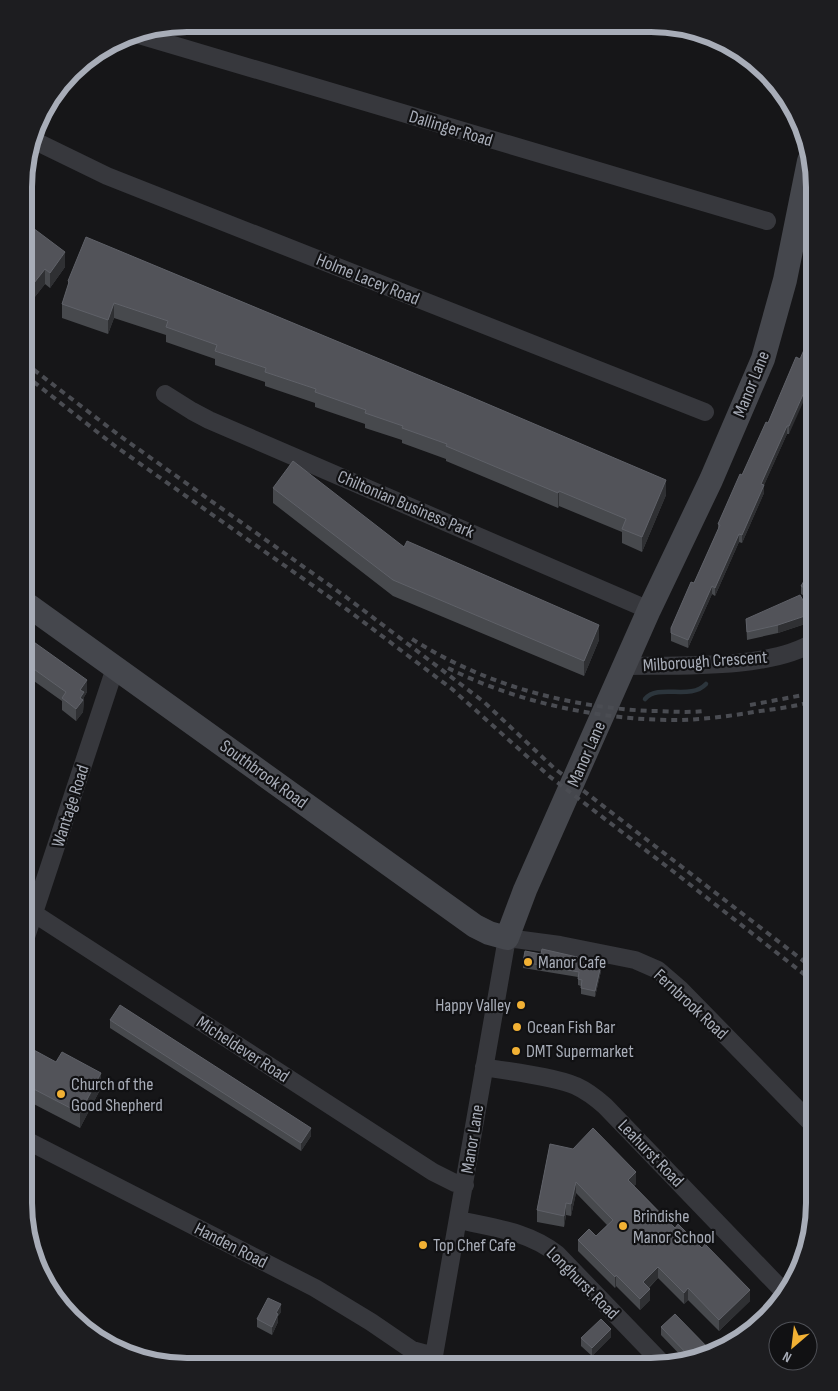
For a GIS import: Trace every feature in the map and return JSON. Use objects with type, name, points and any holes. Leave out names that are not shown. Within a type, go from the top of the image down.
[{"type":"street","name":"Dallinger Road","points":[[148,38],[767,221]]},
{"type":"street","name":"Holme Lacey Road","points":[[39,143],[108,176],[705,412]]},
{"type":"street","name":"Manor Lane","points":[[434,1358],[507,938],[525,890],[624,666],[711,480],[763,359],[785,280],[805,180]]},
{"type":"street","name":"Chiltonian Business Park","points":[[165,394],[209,420],[649,610]]},
{"type":"street","name":"Southbrook Road","points":[[32,610],[474,926],[507,938]]},
{"type":"street","name":"Milborough Crescent","points":[[624,666],[739,662],[780,656],[806,648]]},
{"type":"street","name":"Wantage Road","points":[[32,902],[115,668]]},
{"type":"street","name":"Micheldever Road","points":[[32,912],[433,1172],[465,1186]]},
{"type":"street","name":"Fernbrook Road","points":[[507,938],[615,955],[635,960],[658,970],[680,989],[805,1117]]},
{"type":"street","name":"Leahurst Road","points":[[484,1067],[556,1080],[592,1094],[780,1288]]},
{"type":"street","name":"Handen Road","points":[[32,1144],[315,1288],[427,1358]]},
{"type":"street","name":"Longhurst Road","points":[[459,1220],[517,1233],[532,1238],[546,1246],[557,1254],[657,1358]]},
{"type":"building","points":[[32,227],[65,252],[50,273],[45,269],[34,283],[32,281]]},
{"type":"building","points":[[86,237],[666,480],[642,537],[622,529],[626,519],[559,491],[558,493],[446,446],[447,444],[402,428],[403,426],[365,413],[366,410],[315,392],[316,389],[265,372],[266,368],[215,351],[217,345],[166,327],[168,321],[114,303],[108,320],[62,304],[68,281]]},
{"type":"building","points":[[806,346],[806,388],[761,484],[764,485],[742,535],[739,534],[715,588],[712,586],[688,640],[671,633],[671,628],[691,582],[694,583],[720,525],[718,524],[740,474],[742,475],[766,422],[768,423],[796,357],[800,359]]},
{"type":"building","points":[[293,461],[404,547],[407,541],[599,625],[584,661],[393,580],[273,488]]},
{"type":"building","points":[[806,578],[806,589],[801,586]]},
{"type":"building","points":[[800,595],[806,605],[806,616],[778,625],[747,632],[746,619]]},
{"type":"building","points":[[32,641],[87,680],[80,690],[84,692],[80,698],[83,700],[76,709],[62,698],[66,692],[32,668]]},
{"type":"building","points":[[542,949],[601,965],[595,991],[581,988],[582,980],[578,979],[579,972],[523,962],[525,951],[541,954]]},
{"type":"building","points":[[120,1005],[311,1128],[301,1143],[110,1020]]},
{"type":"building","points":[[32,1049],[56,1062],[62,1052],[101,1073],[80,1113],[32,1088]]},
{"type":"building","points":[[593,1128],[636,1172],[628,1180],[675,1228],[678,1224],[702,1248],[705,1244],[750,1290],[719,1320],[688,1288],[684,1293],[658,1267],[643,1282],[650,1289],[640,1299],[616,1275],[615,1277],[578,1240],[589,1229],[596,1236],[613,1220],[576,1182],[571,1204],[566,1203],[564,1216],[537,1210],[550,1144],[573,1149]]},
{"type":"building","points":[[268,1298],[281,1304],[272,1327],[257,1319]]},
{"type":"building","points":[[675,1314],[708,1348],[687,1354],[661,1327]]},
{"type":"building","points":[[601,1319],[611,1329],[592,1348],[581,1338]]},
{"type":"waterway","points":[[645,699],[651,694],[658,692],[692,691],[706,684]]},
{"type":"railway","points":[[32,368],[120,436],[346,597],[484,702],[554,768],[805,962]]},
{"type":"railway","points":[[32,381],[115,446],[349,611],[452,689],[549,776],[805,975]]},
{"type":"railway","points":[[412,639],[439,655],[496,681],[557,698],[619,709],[703,711]]},
{"type":"railway","points":[[448,668],[503,691],[532,700],[562,708],[622,717],[700,719],[784,708],[805,703]]},
{"type":"railway","points":[[750,705],[806,695]]},
{"type":"place","name":"Manor Cafe","points":[[528,962]]},
{"type":"place","name":"Happy Valley","points":[[521,1005]]},
{"type":"place","name":"Ocean Fish Bar","points":[[517,1027]]},
{"type":"place","name":"DMT Supermarket","points":[[516,1051]]},
{"type":"place","name":"Church of the Good Shepherd","points":[[61,1094]]},
{"type":"place","name":"Brindishe Manor School","points":[[623,1226]]},
{"type":"place","name":"Top Chef Cafe","points":[[423,1245]]}]
